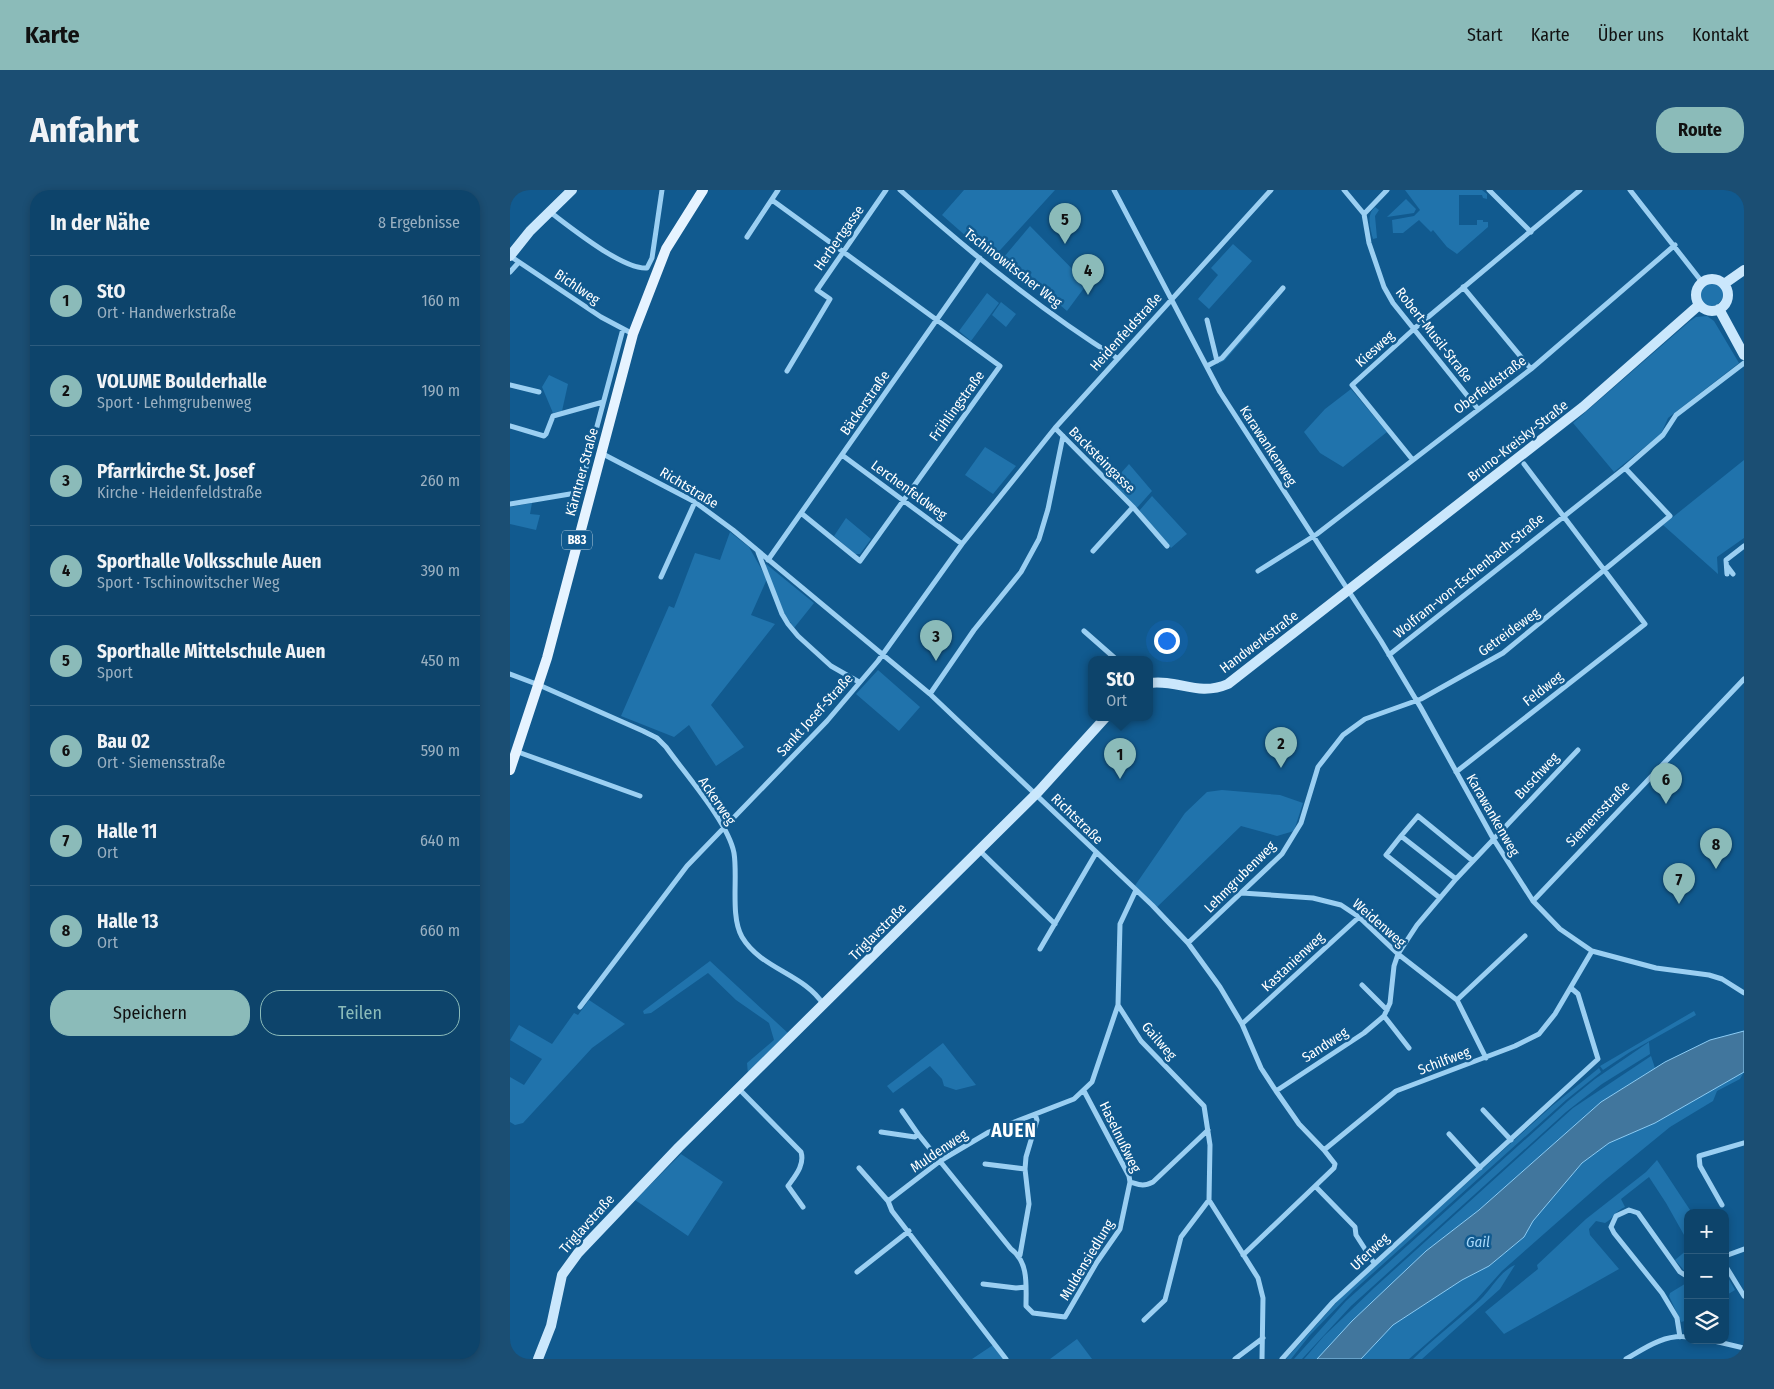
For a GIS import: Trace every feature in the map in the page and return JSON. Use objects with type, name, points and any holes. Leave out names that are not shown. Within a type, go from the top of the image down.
[{"type":"main road","name":"Kärntner Straße","points":[[510,770],[518,752],[539,685],[633,334],[658,265],[703,190]]},
{"type":"main road","points":[[686,216],[712,190]]},
{"type":"street","points":[[510,272],[513,258],[530,231],[572,190]]},
{"type":"street","points":[[550,212],[581,237],[626,263],[640,268],[647,268],[652,258],[662,190]]},
{"type":"street","points":[[747,237],[778,190]]},
{"type":"street","name":"Herbertgasse","points":[[786,371],[830,298],[816,290],[886,190]]},
{"type":"street","name":"Tschinowitscher Weg","points":[[900,190],[980,258],[1078,333],[1117,358]]},
{"type":"street","name":"Heidenfeldstraße","points":[[1055,428],[1172,299],[1114,190]]},
{"type":"street","points":[[1172,299],[1271,190]]},
{"type":"street","points":[[1344,190],[1364,214],[1387,190]]},
{"type":"street","points":[[1489,190],[1530,232]]},
{"type":"street","name":"Kiesweg","points":[[1412,459],[1352,385],[1415,328],[1580,190]]},
{"type":"street","points":[[1630,190],[1675,245],[1702,282]]},
{"type":"street","points":[[772,200],[937,319]]},
{"type":"street","name":"Robert-Musil-Straße","points":[[1364,214],[1369,243],[1384,287],[1393,303],[1415,328],[1478,409]]},
{"type":"street","name":"Oberfeldstraße","points":[[1313,537],[1531,369],[1675,245]]},
{"type":"street","name":"Bichlweg","points":[[513,258],[601,317],[633,334]]},
{"type":"street","name":"Bäckerstraße","points":[[768,560],[980,258]]},
{"type":"street","points":[[1724,284],[1744,270]]},
{"type":"street","points":[[1711,279],[1724,284],[1727,298],[1719,309],[1706,310],[1699,305],[1696,291],[1702,282],[1711,279]]},
{"type":"street","points":[[1207,366],[1217,361],[1284,288]]},
{"type":"street","points":[[1463,288],[1531,369]]},
{"type":"street","name":"Karawankenweg","points":[[1172,299],[1220,392],[1389,654],[1494,840],[1533,901],[1560,929],[1592,951],[1656,968],[1709,975],[1722,979],[1744,993]]},
{"type":"street","name":"Bruno-Kreisky-Straße","points":[[1348,590],[1583,407],[1699,305]]},
{"type":"street","points":[[1719,309],[1744,355]]},
{"type":"street","name":"Frühlingstraße","points":[[903,499],[1000,366],[937,319]]},
{"type":"street","points":[[1207,320],[1217,361]]},
{"type":"street","points":[[510,504],[576,493],[580,490],[623,329]]},
{"type":"street","name":"Wolfram-von-Eschenbach-Straße","points":[[1389,654],[1625,468],[1663,435],[1676,415],[1744,363]]},
{"type":"street","points":[[510,385],[540,392]]},
{"type":"street","points":[[510,426],[544,436],[553,416],[604,402]]},
{"type":"street","name":"Backsteingasse","points":[[1055,428],[1134,508],[1167,546]]},
{"type":"street","name":"Sankt Josef-Straße","points":[[580,1007],[687,866],[827,721],[882,655],[962,544],[1055,428]]},
{"type":"street","points":[[930,694],[974,630],[1021,572],[1039,539],[1048,509],[1062,436]]},
{"type":"street","name":"Richtstraße","points":[[601,453],[695,502],[768,560],[930,694],[1136,890],[1188,943],[1220,987],[1242,1024],[1261,1068],[1299,1124],[1324,1150]]},
{"type":"street","name":"Lerchenfeldweg","points":[[842,455],[962,544]]},
{"type":"street","name":"Wolfram-von-Eschenbach-Straße","points":[[1524,464],[1606,570]]},
{"type":"street","name":"Getreideweg","points":[[1416,701],[1450,684],[1503,653],[1670,516],[1625,468]]},
{"type":"street","points":[[801,513],[859,561],[903,499]]},
{"type":"street","points":[[661,577],[695,502]]},
{"type":"street","name":"Backsteingasse","points":[[1093,551],[1134,508]]},
{"type":"street","points":[[1258,571],[1313,537]]},
{"type":"street","points":[[1726,560],[1744,546]]},
{"type":"street","points":[[758,552],[782,614],[788,624],[798,636],[832,666],[859,682]]},
{"type":"street","points":[[1726,560],[1727,574]]},
{"type":"street","points":[[1726,560],[1728,568],[1734,574]]},
{"type":"street","name":"Feldweg","points":[[1456,772],[1645,624],[1606,570]]},
{"type":"street","name":"Handwerkstraße","points":[[1153,683],[1165,682],[1194,690],[1207,690],[1228,684],[1348,590]]},
{"type":"street","points":[[1084,631],[1112,656]]},
{"type":"street","name":"Ackerweg","points":[[510,674],[657,738],[666,747],[724,828],[734,852],[737,917],[741,935],[752,950],[767,964],[816,993],[823,1005]]},
{"type":"street","name":"Siemensstraße","points":[[1533,901],[1744,679]]},
{"type":"street","name":"Lehmgrubenweg","points":[[1188,943],[1282,854],[1301,823],[1318,766],[1343,734],[1365,719],[1416,701]]},
{"type":"street","points":[[1035,795],[1102,721]]},
{"type":"street","name":"Buschweg","points":[[1494,840],[1578,750]]},
{"type":"street","points":[[518,752],[640,796]]},
{"type":"street","name":"Triglavstraße","points":[[538,1359],[551,1326],[560,1281],[569,1264],[629,1198],[1035,795]]},
{"type":"street","points":[[1440,898],[1386,855],[1418,816],[1474,860]]},
{"type":"street","points":[[1401,836],[1456,879]]},
{"type":"street","points":[[1386,1013],[1390,1003],[1394,966],[1398,954],[1417,925],[1456,879],[1494,840]]},
{"type":"street","points":[[979,850],[1055,924]]},
{"type":"street","points":[[1040,949],[1096,853]]},
{"type":"street","points":[[1084,1091],[1092,1082],[1118,1005],[1120,924],[1136,890]]},
{"type":"street","name":"Weidenweg","points":[[1242,893],[1313,898],[1341,905],[1359,917],[1398,954],[1457,1000],[1486,1058]]},
{"type":"street","name":"Kastanienweg","points":[[1242,1024],[1359,917]]},
{"type":"street","points":[[1457,1000],[1525,936]]},
{"type":"street","name":"Schilfweg","points":[[1324,1150],[1396,1091],[1516,1046],[1538,1034],[1555,1014],[1572,988],[1592,951]]},
{"type":"street","points":[[1362,985],[1386,1013],[1408,1048]]},
{"type":"street","name":"Uferweg","points":[[1282,1359],[1333,1302],[1598,1060],[1578,994],[1572,988]]},
{"type":"street","name":"Gailweg","points":[[1118,1005],[1141,1041],[1204,1106],[1211,1169],[1209,1200]]},
{"type":"street","name":"Sandweg","points":[[1276,1091],[1364,1033],[1386,1013]]},
{"type":"street","points":[[739,1089],[801,1152],[802,1161],[800,1168],[788,1186],[803,1207]]},
{"type":"street","name":"Muldenweg","points":[[888,1200],[940,1161],[989,1132],[1074,1099],[1084,1091]]},
{"type":"street","name":"Haselnußweg","points":[[1084,1091],[1129,1176],[1130,1182],[1144,1186],[1153,1182],[1208,1130]]},
{"type":"street","points":[[1483,1110],[1511,1140]]},
{"type":"street","points":[[902,1111],[918,1134],[1011,1250],[1020,1256]]},
{"type":"street","name":"Muldensiedlung","points":[[1035,1114],[1037,1120],[1025,1169],[1029,1204],[1020,1256],[1026,1273],[1029,1310],[1065,1317],[1120,1229],[1130,1182]]},
{"type":"street","points":[[881,1132],[915,1137],[918,1134]]},
{"type":"street","points":[[1450,1134],[1480,1168]]},
{"type":"street","points":[[1722,1205],[1700,1166],[1699,1156],[1744,1143]]},
{"type":"street","points":[[1243,1255],[1316,1187],[1335,1164],[1324,1150]]},
{"type":"street","points":[[985,1164],[1025,1169]]},
{"type":"street","points":[[859,1168],[888,1200],[892,1211],[1006,1359]]},
{"type":"street","points":[[1316,1187],[1355,1227],[1356,1235],[1374,1264]]},
{"type":"street","points":[[1144,1320],[1165,1300],[1181,1237],[1209,1200],[1258,1278],[1263,1298],[1262,1359]]},
{"type":"street","points":[[1680,1337],[1677,1318],[1672,1309],[1614,1233],[1612,1228],[1616,1216],[1629,1210],[1638,1213],[1680,1272],[1684,1274]]},
{"type":"street","points":[[858,1272],[908,1231]]},
{"type":"street","points":[[1729,1255],[1744,1249]]},
{"type":"street","points":[[1729,1272],[1744,1296]]},
{"type":"street","points":[[983,1284],[1016,1288],[1026,1287]]},
{"type":"street","points":[[1626,1359],[1654,1342],[1684,1337]]},
{"type":"street","points":[[1235,1359],[1263,1338]]},
{"type":"street","points":[[1727,1344],[1744,1348]]},
{"type":"shaded area","points":[[964,190],[1055,190],[992,259],[942,215]]},
{"type":"shaded area","points":[[1405,190],[1482,190],[1487,194],[1487,199],[1483,198],[1482,195],[1459,195],[1459,225],[1477,225],[1477,220],[1483,220],[1483,222],[1488,222],[1488,227],[1457,254],[1447,247],[1433,230],[1431,232],[1419,220],[1403,233],[1393,233],[1392,220],[1414,216],[1420,210]]},
{"type":"shaded area","points":[[1406,199],[1416,209],[1414,213],[1387,217]]},
{"type":"shaded area","points":[[1375,207],[1379,210],[1375,216],[1377,238],[1373,239],[1370,214]]},
{"type":"shaded area","points":[[1030,226],[1087,284],[1067,311],[1004,257]]},
{"type":"shaded area","points":[[1233,244],[1252,261],[1209,309],[1198,299],[1218,275],[1211,268]]},
{"type":"shaded area","points":[[1711,282],[1720,285],[1723,294],[1720,303],[1711,306],[1702,303],[1699,294],[1702,285]]},
{"type":"shaded area","points":[[1286,290],[1225,360],[1217,365],[1224,359]]},
{"type":"shaded area","points":[[987,293],[999,303],[971,341],[959,331]]},
{"type":"shaded area","points":[[1001,302],[1016,314],[1006,327],[992,315]]},
{"type":"shaded area","points":[[1707,316],[1714,321],[1739,363],[1668,418],[1661,434],[1614,472],[1573,423],[1690,321],[1696,317]]},
{"type":"shaded area","points":[[549,375],[568,384],[562,411],[553,413],[542,387]]},
{"type":"shaded area","points":[[1351,389],[1387,432],[1343,467],[1320,453],[1304,432],[1325,409]]},
{"type":"shaded area","points":[[985,447],[1016,466],[993,494],[965,475]]},
{"type":"shaded area","points":[[1744,460],[1744,538],[1717,557],[1718,574],[1663,525]]},
{"type":"shaded area","points":[[1129,464],[1152,491],[1136,509],[1112,483]]},
{"type":"shaded area","points":[[1152,496],[1187,534],[1171,548],[1139,511]]},
{"type":"shaded area","points":[[532,503],[530,514],[540,515],[536,530],[510,524],[510,507]]},
{"type":"shaded area","points":[[846,518],[871,539],[860,554],[855,554],[834,536]]},
{"type":"shaded area","points":[[730,532],[749,547],[767,579],[751,615],[775,624],[711,705],[744,747],[716,766],[689,725],[674,737],[621,716],[669,606],[674,608],[695,553],[720,560]]},
{"type":"shaded area","points":[[766,564],[814,603],[794,628],[784,613],[765,566]]},
{"type":"shaded area","points":[[878,670],[920,707],[899,731],[856,694]]},
{"type":"shaded area","points":[[1222,790],[1280,795],[1303,803],[1294,831],[1277,836],[1241,826],[1156,908],[1134,887],[1185,813],[1207,792]]},
{"type":"shaded area","points":[[710,961],[789,1034],[748,1074],[747,1063],[774,1040],[769,1023],[736,1000],[708,973],[651,1013],[644,1014],[643,1011]]},
{"type":"shaded area","points":[[589,1000],[625,1024],[592,1048],[523,1123],[515,1125],[510,1122],[510,1077],[524,1085],[542,1059],[510,1040],[519,1025],[552,1044],[574,1013],[578,1015]]},
{"type":"shaded area","points":[[1694,1011],[1696,1015],[1630,1052],[1603,1070],[1600,1066]]},
{"type":"shaded area","points":[[1649,1042],[1650,1054],[1602,1084],[1566,1112],[1351,1306],[1302,1359],[1294,1359],[1346,1301],[1568,1101],[1595,1079]]},
{"type":"shaded area","points":[[943,1043],[976,1085],[956,1090],[944,1086],[942,1079],[930,1066],[893,1093],[887,1086]]},
{"type":"shaded area","points":[[1651,1056],[1655,1068],[1601,1102],[1479,1210],[1426,1251],[1352,1321],[1317,1359],[1304,1359],[1324,1336],[1374,1288],[1573,1108]]},
{"type":"shaded area","points":[[1599,1068],[1601,1072],[1566,1100],[1353,1291],[1310,1335],[1291,1359],[1286,1359],[1343,1295],[1552,1106]]},
{"type":"shaded area","points":[[1744,1072],[1740,1079],[1717,1091],[1713,1101],[1670,1127],[1604,1181],[1502,1271],[1476,1300],[1409,1359],[1361,1359],[1393,1325],[1462,1280],[1489,1266],[1524,1237],[1533,1221],[1582,1163],[1609,1143],[1655,1123]]},
{"type":"shaded area","points":[[681,1154],[723,1182],[688,1236],[635,1200]]},
{"type":"shaded area","points":[[1657,1160],[1689,1209],[1684,1209],[1684,1235],[1649,1177],[1621,1199],[1625,1207],[1605,1223],[1596,1221],[1589,1229],[1590,1235],[1619,1269],[1504,1334],[1485,1312],[1538,1269],[1537,1265],[1586,1219],[1646,1172]]},
{"type":"shaded area","points":[[1684,1252],[1684,1270],[1675,1260]]},
{"type":"shaded area","points":[[1515,1265],[1500,1289],[1422,1359],[1413,1359],[1480,1300],[1500,1276]]},
{"type":"shaded area","points":[[1729,1279],[1735,1290],[1729,1294]]},
{"type":"shaded area","points":[[1684,1284],[1684,1321],[1681,1322],[1669,1296],[1670,1293]]},
{"type":"shaded area","points":[[1077,1339],[1092,1359],[1050,1359]]},
{"type":"shaded area","points":[[993,1345],[1003,1359],[972,1359]]},
{"type":"water","name":"Gail","points":[[1744,1031],[1744,1072],[1655,1123],[1609,1143],[1582,1163],[1533,1221],[1524,1237],[1489,1266],[1462,1280],[1393,1325],[1361,1359],[1317,1359],[1352,1321],[1426,1251],[1479,1210],[1601,1102],[1665,1062],[1710,1040]]},
{"type":"place","name":"Sporthalle Mittelschule Auen","points":[[1065,244]]},
{"type":"place","name":"Sporthalle Volksschule Auen","points":[[1088,295]]},
{"type":"place","name":"Pfarrkirche St. Josef","points":[[936,661]]},
{"type":"place","name":"VOLUME Boulderhalle","points":[[1281,768]]},
{"type":"place","name":"StO","points":[[1120,779]]},
{"type":"place","name":"Bau 02","points":[[1666,804]]},
{"type":"place","name":"Halle 13","points":[[1716,869]]},
{"type":"place","name":"Halle 11","points":[[1679,904]]},
{"type":"district","name":"AUEN","points":[[1014,1130]]}]
